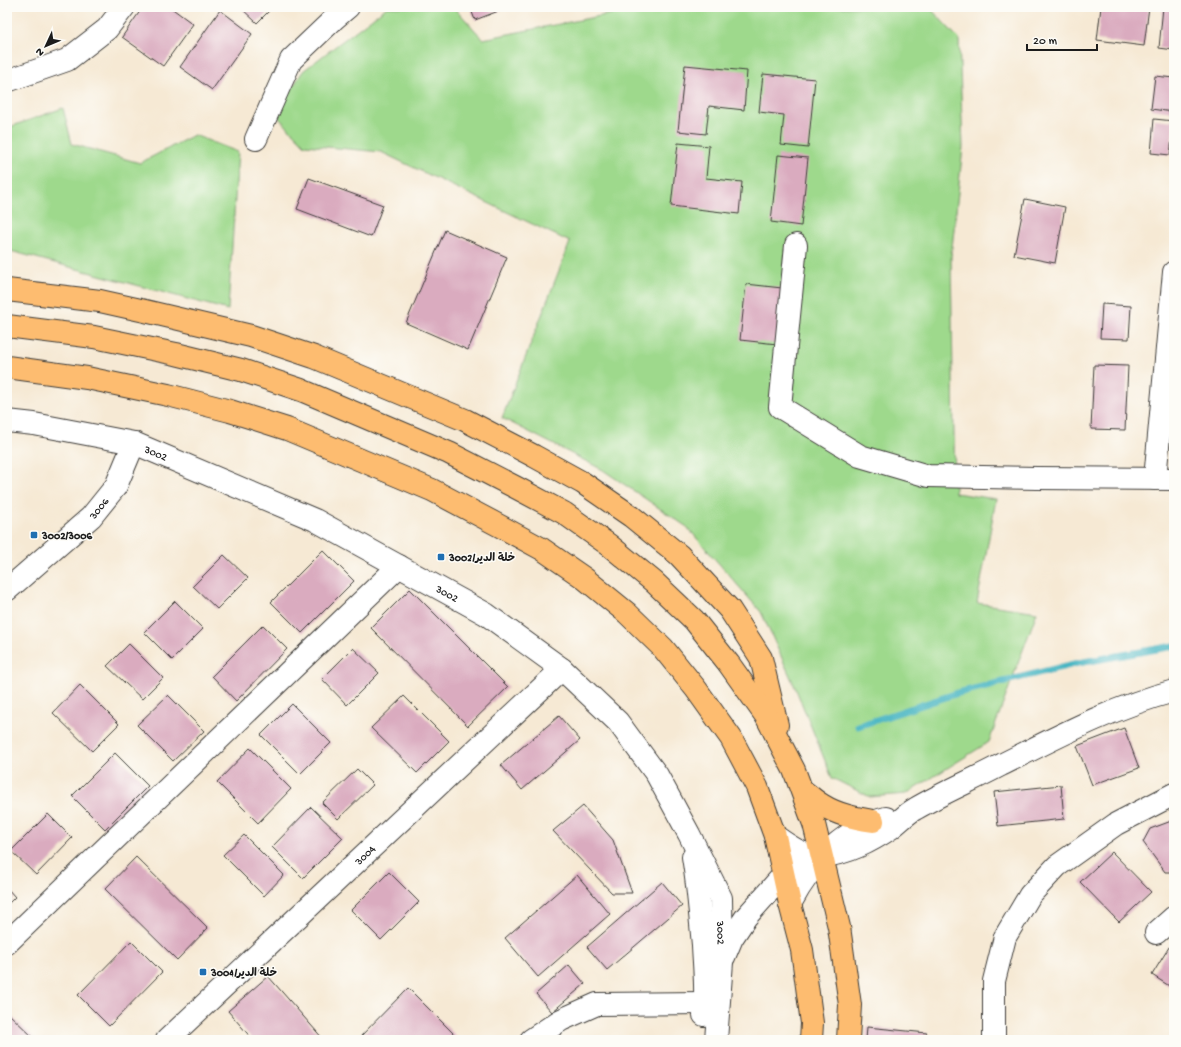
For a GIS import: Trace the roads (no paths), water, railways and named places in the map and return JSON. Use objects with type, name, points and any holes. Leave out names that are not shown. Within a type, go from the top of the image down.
[{"type":"highway","points":[[7,290],[100,301],[145,310],[251,336],[314,357],[465,420],[583,483],[631,516],[679,555],[730,610],[761,658],[783,747]]},
{"type":"highway","points":[[7,326],[94,337],[176,354],[241,370],[301,390],[449,453],[564,513],[609,545],[654,582],[694,620],[729,664],[766,716],[794,770],[814,824],[839,927],[850,1005],[848,1040]]},
{"type":"highway","points":[[7,368],[87,378],[168,395],[230,410],[287,429],[432,490],[542,549],[584,578],[627,613],[663,648],[731,738],[757,787],[775,836],[802,950],[812,1023],[811,1040]]},
{"type":"highway","points":[[802,790],[822,805],[836,812],[851,817],[873,821]]},
{"type":"street","points":[[7,81],[67,60],[107,29],[124,7]]},
{"type":"street","points":[[256,139],[291,60],[348,7]]},
{"type":"street","points":[[796,245],[780,407],[860,456],[928,476],[1165,479],[1174,272]]},
{"type":"street","name":"3002","points":[[7,421],[34,424],[134,443],[315,520],[486,614],[562,669],[618,722],[657,775],[721,898],[722,962],[716,1040]]},
{"type":"street","name":"3006","points":[[7,590],[91,516],[116,486],[134,443]]},
{"type":"street","points":[[7,942],[399,566]]},
{"type":"street","name":"3004","points":[[167,1040],[562,669]]},
{"type":"street","points":[[775,836],[792,848],[811,856],[823,856],[858,847],[891,827],[914,810],[1100,716],[1174,691]]},
{"type":"street","points":[[994,1040],[994,981],[1001,952],[1005,937],[1030,895],[1057,866],[1116,824],[1174,794]]},
{"type":"street","points":[[790,904],[800,885],[823,856],[844,837],[873,821],[914,810]]},
{"type":"street","points":[[722,962],[732,938],[753,908],[794,863],[801,852],[814,824]]},
{"type":"street","name":"3002","points":[[689,834],[698,889],[704,964],[706,1003],[701,1040]]},
{"type":"street","points":[[1156,933],[1174,917]]},
{"type":"street","points":[[531,1040],[561,1020],[597,1004],[706,1003]]},
{"type":"waterway","points":[[858,726],[958,693],[1078,663],[1174,646]]},
{"type":"place","name":"3002/3006","points":[[34,535]]},
{"type":"place","name":"خلة الدير/3002","points":[[441,557]]},
{"type":"place","name":"خلة الدير/3004","points":[[203,972]]}]
